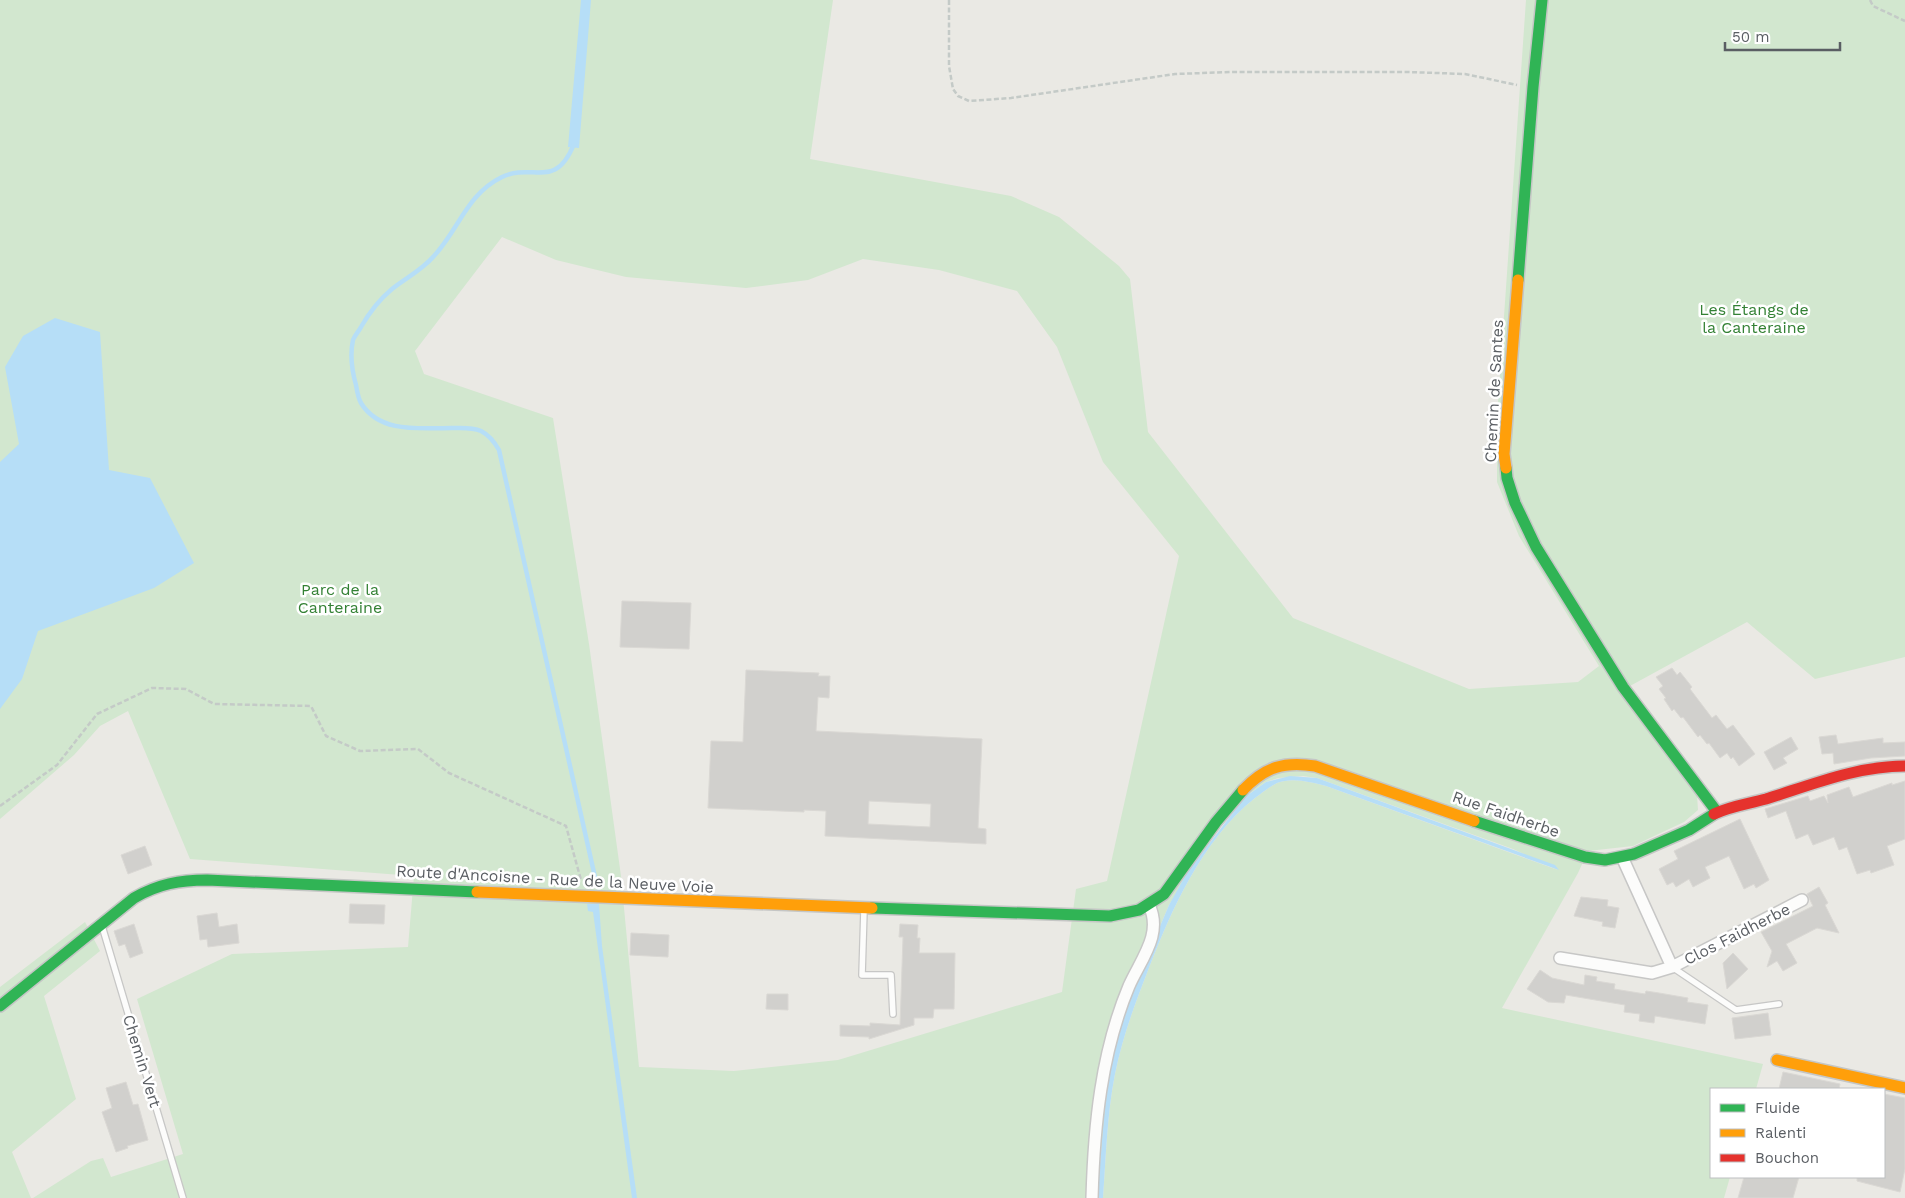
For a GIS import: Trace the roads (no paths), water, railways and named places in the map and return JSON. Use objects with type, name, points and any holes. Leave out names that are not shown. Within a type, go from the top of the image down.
[{"type":"street","name":"Chemin de Santes","points":[[1542,0],[1532,87],[1504,454],[1507,478],[1515,503],[1536,546],[1623,687],[1717,812]]},
{"type":"street","name":"Rue Faidherbe","points":[[1149,905],[1171,887],[1238,796],[1268,770],[1286,764],[1296,763],[1315,766],[1567,852],[1597,859],[1622,857],[1681,834],[1717,812],[1840,775],[1878,768],[1905,766]]},
{"type":"street","name":"Clos Faidherbe","points":[[1622,857],[1672,968]]},
{"type":"street","name":"Route d'Ancoisne - Rue de la Neuve Voie","points":[[0,1006],[134,898],[161,883],[186,880],[1095,917],[1130,913],[1149,905]]},
{"type":"street","name":"Clos Faidherbe","points":[[1560,958],[1652,973],[1672,968],[1802,900]]},
{"type":"street","points":[[1092,1198],[1098,1112],[1104,1070],[1123,1002],[1153,935],[1155,921],[1149,905]]},
{"type":"street","points":[[1777,1060],[1905,1088]]},
{"type":"lane","points":[[864,908],[862,975],[891,975],[893,1014]]},
{"type":"lane","name":"Chemin Vert","points":[[102,924],[183,1198]]},
{"type":"lane","points":[[1672,968],[1736,1010],[1779,1004]]},
{"type":"water","points":[[581,0],[591,0],[579,148],[568,147]]},
{"type":"water","points":[[55,318],[100,332],[109,470],[150,478],[194,563],[154,588],[38,631],[22,679],[0,709],[0,462],[19,444],[5,367],[23,336]]},
{"type":"water","points":[[1290,776],[1317,778],[1555,865],[1559,870],[1326,786],[1289,780],[1277,783],[1266,790],[1236,815],[1203,856],[1177,902],[1156,949],[1133,1010],[1118,1061],[1108,1120],[1103,1198],[1097,1198],[1107,1084],[1118,1033],[1126,1007],[1169,905],[1188,871],[1245,797],[1266,782]]},
{"type":"water","points":[[587,904],[599,904],[602,946],[637,1198],[632,1198],[593,912],[588,911]]},
{"type":"waterway","points":[[574,144],[567,158],[559,167],[551,171],[513,173],[490,184],[480,193],[434,256],[419,270],[392,289],[375,306],[353,340],[352,357],[353,374],[360,401],[369,413],[379,420],[390,425],[402,427],[474,429],[487,435],[499,450],[597,886]]},
{"type":"park label","name":"Les Étangs de la Canteraine","points":[[1754,318]]},
{"type":"park label","name":"Parc de la Canteraine","points":[[340,598]]}]
